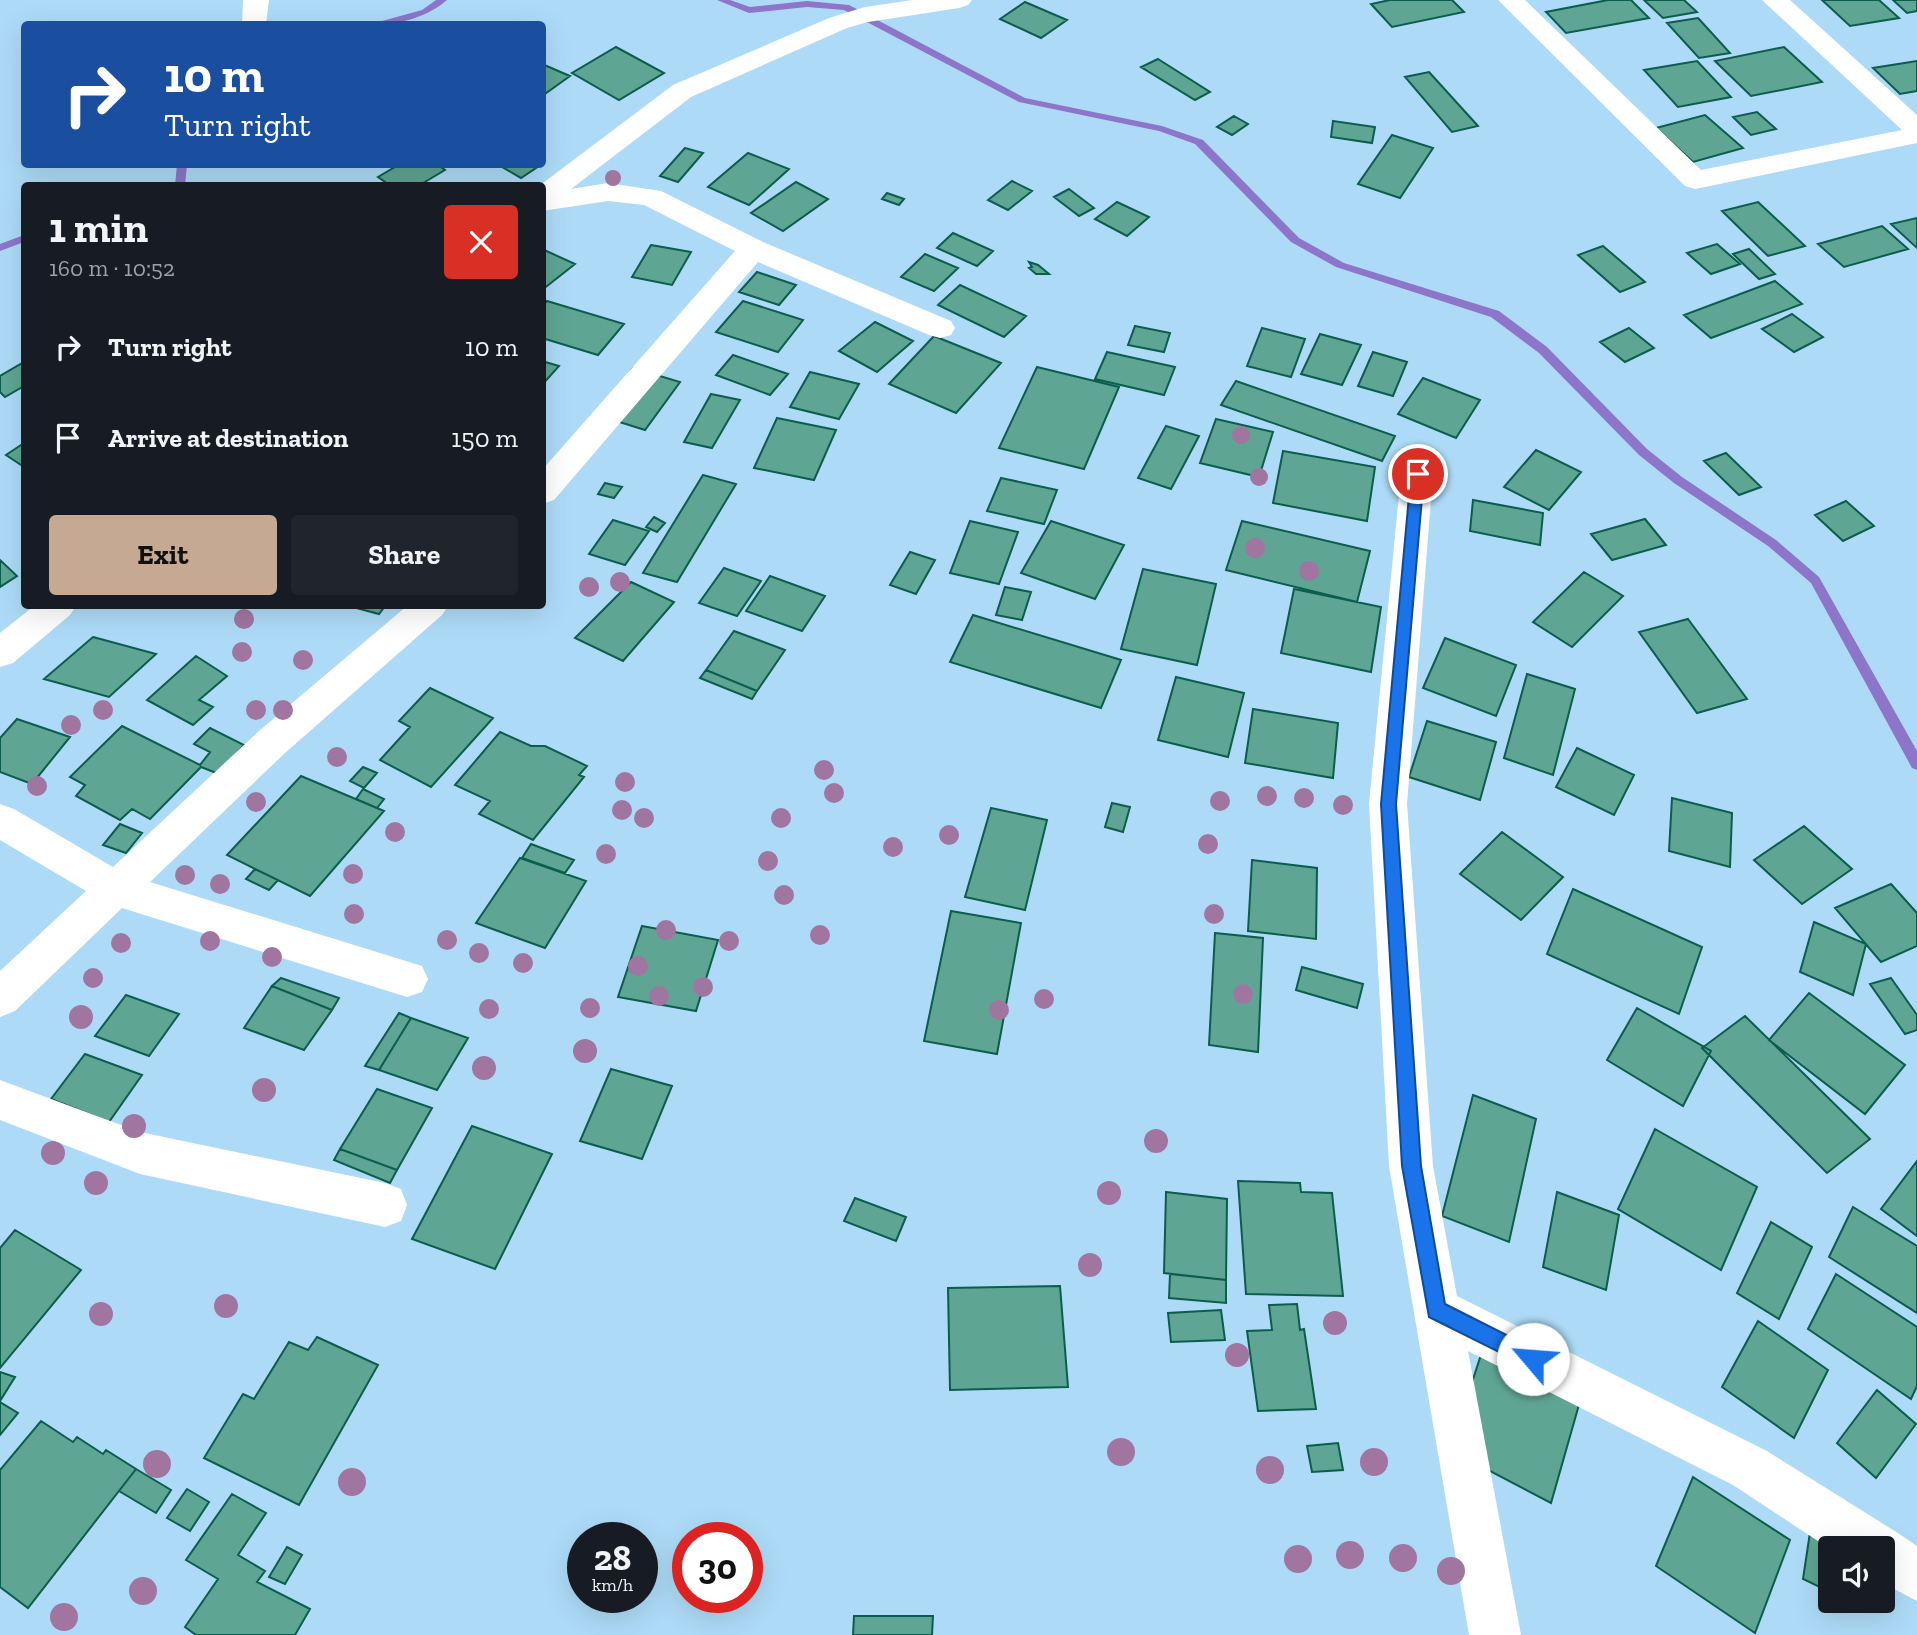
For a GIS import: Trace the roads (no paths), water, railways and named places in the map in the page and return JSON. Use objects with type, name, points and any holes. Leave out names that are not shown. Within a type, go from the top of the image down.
[{"type":"street","points":[[254,21],[256,0]]},
{"type":"street","points":[[546,194],[682,92],[838,23],[865,15],[959,0]]},
{"type":"street","points":[[1511,0],[1695,180],[1917,135]]},
{"type":"street","points":[[1775,0],[1917,129]]},
{"type":"street","points":[[546,201],[608,192],[651,197],[753,249],[940,328]]},
{"type":"street","points":[[546,487],[753,249]]},
{"type":"street","points":[[1418,474],[1388,804],[1412,1166],[1495,1635]]},
{"type":"street","points":[[0,653],[54,609]]},
{"type":"street","points":[[0,998],[272,742],[427,609]]},
{"type":"street","points":[[0,820],[116,889],[407,979]]},
{"type":"street","points":[[0,1100],[140,1153],[385,1205]]},
{"type":"street","points":[[1436,1310],[1750,1468],[1856,1536]]},
{"type":"street","points":[[1895,1561],[1917,1576]]},
{"type":"waterway","points":[[388,21],[425,12],[442,0]]},
{"type":"waterway","points":[[722,0],[749,10],[807,4],[846,7],[1022,100],[1162,129],[1199,142],[1295,240],[1340,265],[1495,314],[1543,350],[1643,452],[1678,480],[1772,543],[1815,580],[1917,764]]},
{"type":"waterway","points":[[180,182],[182,168]]},
{"type":"waterway","points":[[0,248],[21,239]]}]
